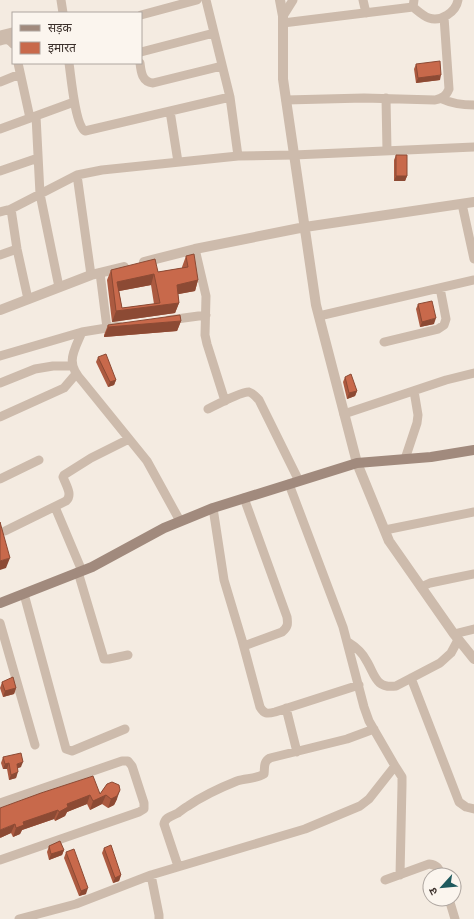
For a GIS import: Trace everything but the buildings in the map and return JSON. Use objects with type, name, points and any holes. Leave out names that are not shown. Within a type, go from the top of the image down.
[{"type":"main road","points":[[0,603],[92,567],[164,528],[212,508],[357,463],[431,457],[474,450]]},
{"type":"street","points":[[61,0],[63,12]]},
{"type":"street","points":[[142,15],[198,0]]},
{"type":"street","points":[[206,0],[230,97],[238,156]]},
{"type":"street","points":[[280,0],[283,20],[283,79],[319,316],[357,463],[390,541],[456,637],[474,660]]},
{"type":"street","points":[[283,20],[293,0]]},
{"type":"street","points":[[363,0],[366,13]]},
{"type":"street","points":[[283,20],[366,13],[414,4],[423,15],[437,19],[444,17],[453,11],[458,0]]},
{"type":"street","points":[[286,100],[386,98],[442,99],[447,95],[449,89],[444,17]]},
{"type":"street","points":[[142,52],[214,33]]},
{"type":"street","points":[[0,42],[9,37]]},
{"type":"street","points":[[18,64],[33,117],[38,158],[40,194],[59,287]]},
{"type":"street","points":[[69,64],[74,102],[81,127],[85,131],[230,97]]},
{"type":"street","points":[[140,64],[144,80],[153,83],[222,66]]},
{"type":"street","points":[[0,82],[20,74]]},
{"type":"street","points":[[386,98],[387,151]]},
{"type":"street","points":[[442,99],[459,105],[474,105]]},
{"type":"street","points":[[0,129],[74,102]]},
{"type":"street","points":[[170,111],[178,162]]},
{"type":"street","points":[[0,212],[11,209],[77,176],[102,170],[238,156],[474,148]]},
{"type":"street","points":[[0,171],[38,158]]},
{"type":"street","points":[[77,176],[95,274],[107,328]]},
{"type":"street","points":[[0,310],[95,274],[195,249],[305,227],[474,202]]},
{"type":"street","points":[[462,204],[474,260]]},
{"type":"street","points":[[11,209],[17,249],[28,299]]},
{"type":"street","points":[[0,255],[17,249]]},
{"type":"street","points":[[195,249],[206,296],[205,335],[225,401]]},
{"type":"street","points":[[319,316],[474,280]]},
{"type":"street","points":[[384,342],[438,328],[444,325],[446,319],[440,288]]},
{"type":"street","points":[[160,321],[206,315]]},
{"type":"street","points":[[0,356],[82,332],[130,325]]},
{"type":"street","points":[[82,332],[72,357],[74,370],[147,461],[180,521]]},
{"type":"street","points":[[0,383],[35,369],[54,366],[74,370]]},
{"type":"street","points":[[0,417],[64,388],[74,370]]},
{"type":"street","points":[[344,414],[446,380],[474,373]]},
{"type":"street","points":[[405,459],[418,423],[414,391]]},
{"type":"street","points":[[208,409],[242,393],[249,392],[254,394],[259,400],[294,483],[348,642],[364,707],[374,730],[402,777],[400,875]]},
{"type":"street","points":[[5,532],[55,507],[69,498],[70,494],[64,477],[66,473],[91,458],[129,439]]},
{"type":"street","points":[[0,479],[39,460]]},
{"type":"street","points":[[244,498],[287,617],[288,625],[282,632],[244,646]]},
{"type":"street","points":[[55,507],[80,572],[104,659],[128,655]]},
{"type":"street","points":[[212,508],[224,580],[244,646],[260,707],[264,712],[269,714],[359,685]]},
{"type":"street","points":[[385,530],[474,512]]},
{"type":"street","points":[[421,587],[430,583],[474,574]]},
{"type":"street","points":[[24,594],[66,749],[72,751],[125,729]]},
{"type":"street","points":[[0,623],[36,745]]},
{"type":"street","points":[[348,642],[362,653],[378,682],[382,686],[388,687],[396,686],[446,659],[451,653],[456,637],[474,629]]},
{"type":"street","points":[[411,678],[459,802],[466,807],[474,809]]},
{"type":"street","points":[[286,708],[297,752]]},
{"type":"street","points":[[178,866],[164,821],[188,805],[238,781],[264,774],[264,765],[270,758],[347,739],[374,730]]},
{"type":"street","points":[[0,803],[122,761],[128,761],[132,766],[144,803],[144,809],[139,812],[0,860]]},
{"type":"street","points":[[19,919],[76,904],[178,866],[305,829],[360,806],[369,799],[395,766]]},
{"type":"street","points":[[384,880],[429,864],[438,867]]},
{"type":"street","points":[[151,875],[159,919]]},
{"type":"street","points":[[451,907],[455,919]]}]
